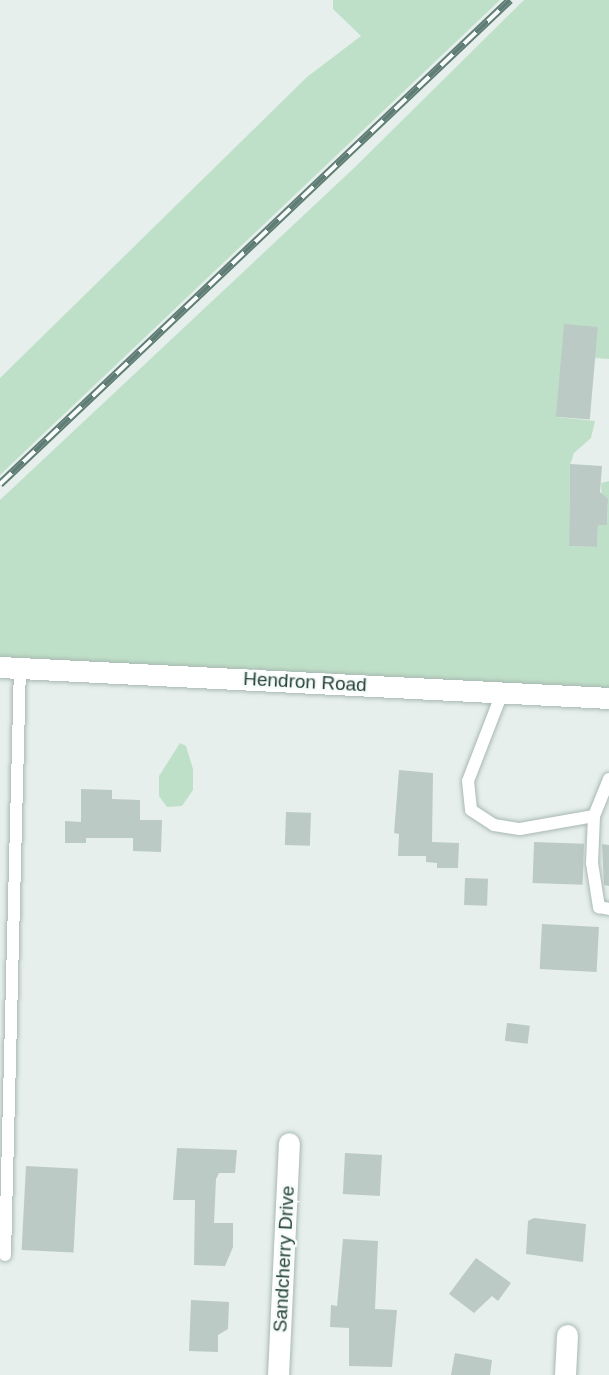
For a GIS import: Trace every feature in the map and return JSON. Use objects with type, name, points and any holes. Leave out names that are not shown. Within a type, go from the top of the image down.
[{"type":"street","name":"Hendron Road","points":[[10,667],[609,698]]},
{"type":"street","name":"Sandcherry Drive","points":[[278,1375],[289,1143]]},
{"type":"street","points":[[565,1375],[566,1335]]},
{"type":"lane","points":[[5,1255],[10,667]]},
{"type":"lane","points":[[502,693],[468,781],[471,810],[494,825],[520,829],[594,816]]},
{"type":"lane","points":[[609,779],[594,816],[592,863],[599,907],[609,909]]},
{"type":"green space","points":[[333,0],[500,0],[0,475],[0,378],[307,77],[361,36],[333,9]]},
{"type":"green space","points":[[524,0],[609,0],[609,359],[595,358],[557,417],[595,421],[591,438],[574,453],[570,465],[569,546],[597,547],[598,525],[607,525],[608,504],[602,503],[601,483],[609,481],[609,689],[0,657],[0,500],[354,168]]},
{"type":"green space","points":[[180,743],[186,746],[193,769],[193,790],[182,806],[167,807],[159,796],[159,776]]},
{"type":"building","points":[[564,324],[598,327],[590,420],[556,417]]},
{"type":"building","points":[[570,464],[602,466],[600,492],[608,499],[607,525],[598,525],[597,547],[569,546]]},
{"type":"building","points":[[399,770],[433,773],[432,842],[459,843],[458,868],[437,868],[437,863],[426,862],[426,856],[398,856],[399,834],[394,833]]},
{"type":"building","points":[[81,789],[112,790],[112,799],[140,800],[140,820],[162,820],[161,852],[133,851],[133,838],[86,838],[86,843],[65,843],[65,821],[81,822]]},
{"type":"building","points":[[286,812],[311,813],[310,846],[285,845]]},
{"type":"building","points":[[534,842],[584,844],[583,885],[533,883]]},
{"type":"building","points":[[602,844],[609,845],[609,886],[604,885]]},
{"type":"building","points":[[465,878],[488,879],[487,906],[464,905]]},
{"type":"building","points":[[542,924],[599,927],[597,972],[540,969]]},
{"type":"building","points":[[507,1023],[530,1026],[528,1044],[505,1041]]},
{"type":"building","points":[[177,1148],[237,1150],[235,1173],[219,1173],[216,1179],[214,1223],[233,1223],[233,1247],[225,1266],[194,1265],[195,1200],[173,1200]]},
{"type":"building","points":[[345,1153],[382,1155],[380,1196],[343,1194]]},
{"type":"building","points":[[26,1166],[78,1169],[74,1253],[22,1250]]},
{"type":"building","points":[[534,1218],[586,1224],[583,1262],[526,1254],[528,1221]]},
{"type":"building","points":[[343,1239],[378,1241],[375,1309],[397,1310],[392,1367],[349,1366],[349,1328],[330,1327],[331,1305],[337,1306]]},
{"type":"building","points":[[476,1258],[511,1283],[498,1301],[492,1296],[474,1313],[449,1294]]},
{"type":"building","points":[[191,1300],[229,1302],[228,1329],[218,1335],[218,1352],[189,1351]]},
{"type":"building","points":[[455,1353],[492,1360],[490,1375],[451,1375]]},
{"type":"railway","points":[[0,484],[510,0]]}]
